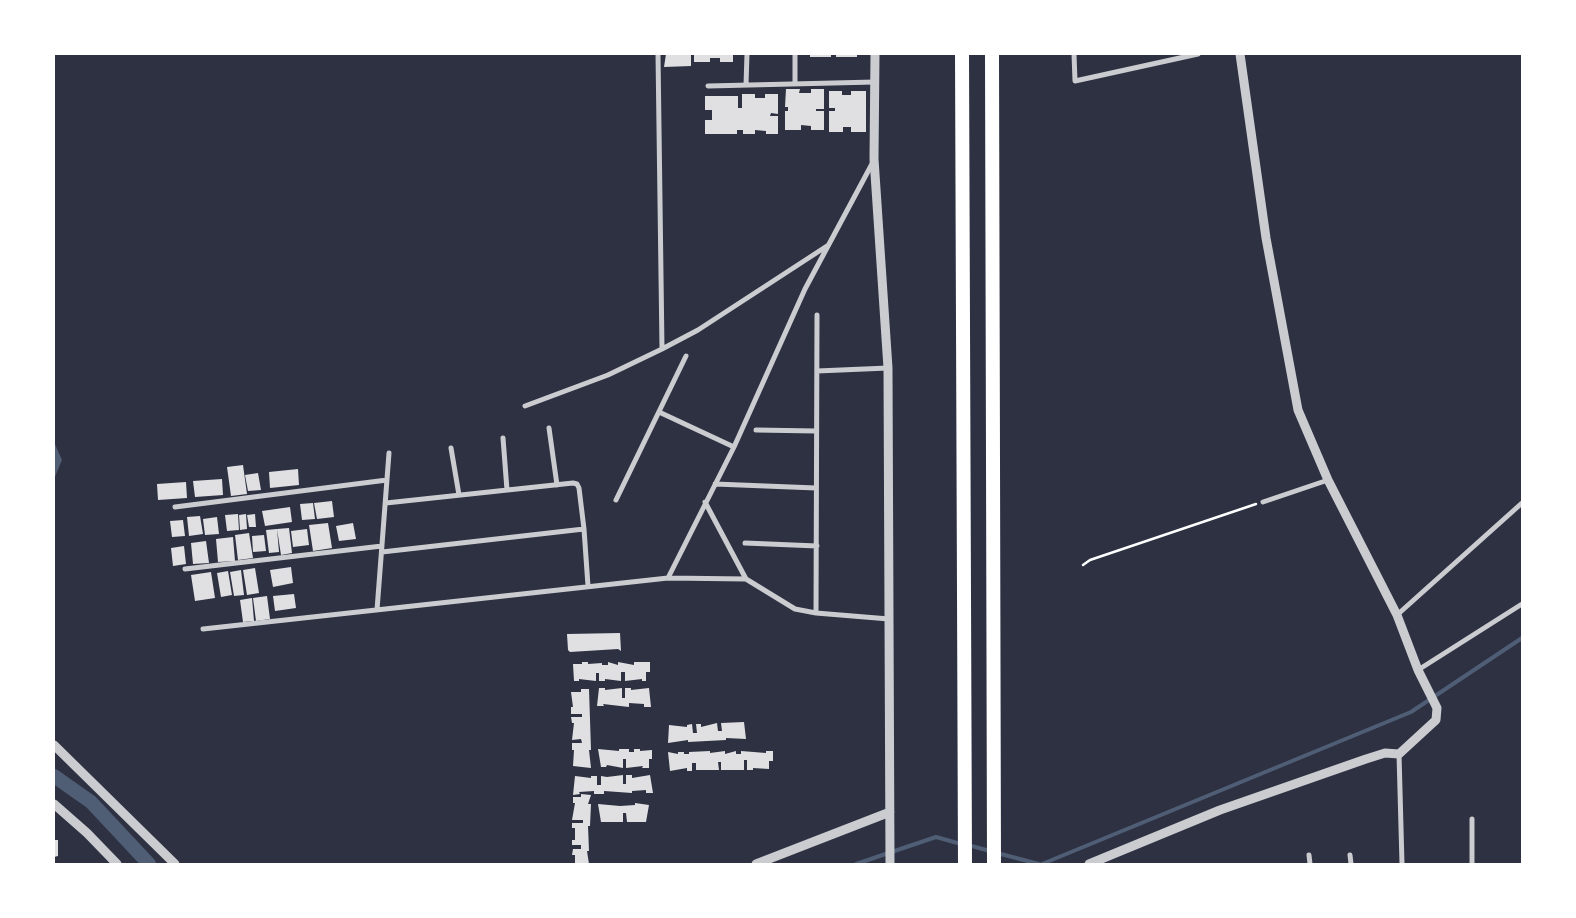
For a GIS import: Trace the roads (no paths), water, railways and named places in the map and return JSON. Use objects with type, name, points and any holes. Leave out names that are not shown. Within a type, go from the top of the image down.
[{"type":"highway","points":[[962,54],[965,859]]},
{"type":"highway","points":[[992,54],[994,864]]},
{"type":"street","points":[[658,54],[662,349]]},
{"type":"street","points":[[746,85],[747,54]]},
{"type":"street","points":[[795,54],[795,84]]},
{"type":"street","points":[[875,54],[874,159],[888,368],[890,864]]},
{"type":"street","points":[[1074,54],[1075,81],[1198,54]]},
{"type":"street","points":[[1089,864],[1220,810],[1385,753],[1399,754],[1436,720],[1436,708],[1420,674],[1397,615],[1328,480],[1303,426],[1294,396],[1266,238],[1240,54]]},
{"type":"street","points":[[708,86],[875,82]]},
{"type":"street","points":[[668,578],[734,447],[827,246],[874,159]]},
{"type":"street","points":[[525,406],[608,376],[698,330],[827,246]]},
{"type":"street","points":[[816,613],[818,315]]},
{"type":"street","points":[[616,500],[686,356]]},
{"type":"street","points":[[817,371],[888,368]]},
{"type":"street","points":[[659,412],[734,447]]},
{"type":"street","points":[[549,428],[557,485]]},
{"type":"street","points":[[756,430],[816,431]]},
{"type":"street","points":[[503,438],[507,490]]},
{"type":"street","points":[[451,448],[459,495]]},
{"type":"street","points":[[377,610],[389,453]]},
{"type":"street","points":[[175,507],[387,480]]},
{"type":"street","points":[[1263,502],[1328,480]]},
{"type":"street","points":[[386,503],[577,484],[584,529],[588,586]]},
{"type":"street","points":[[715,484],[816,488]]},
{"type":"street","points":[[705,502],[746,580]]},
{"type":"street","points":[[1397,615],[1522,503]]},
{"type":"street","points":[[185,570],[584,529]]},
{"type":"street","points":[[745,543],[816,546]]},
{"type":"street","points":[[203,629],[668,578],[746,580],[795,609],[816,613],[889,619]]},
{"type":"street","points":[[1420,674],[1522,604]]},
{"type":"street","points":[[54,745],[175,864]]},
{"type":"street","points":[[1399,754],[1402,864]]},
{"type":"street","points":[[54,804],[118,864]]},
{"type":"street","points":[[756,864],[890,812]]},
{"type":"street","points":[[1472,819],[1472,864]]},
{"type":"street","points":[[1310,855],[1310,864]]},
{"type":"street","points":[[1350,855],[1351,864]]},
{"type":"water","points":[[54,442],[62,460],[54,479]]},
{"type":"waterway","points":[[1042,864],[1411,712],[1522,638]]},
{"type":"waterway","points":[[54,776],[91,802],[149,864]]},
{"type":"waterway","points":[[856,864],[936,837],[961,844]]},
{"type":"waterway","points":[[968,845],[990,851]]},
{"type":"waterway","points":[[997,853],[1039,864]]}]
